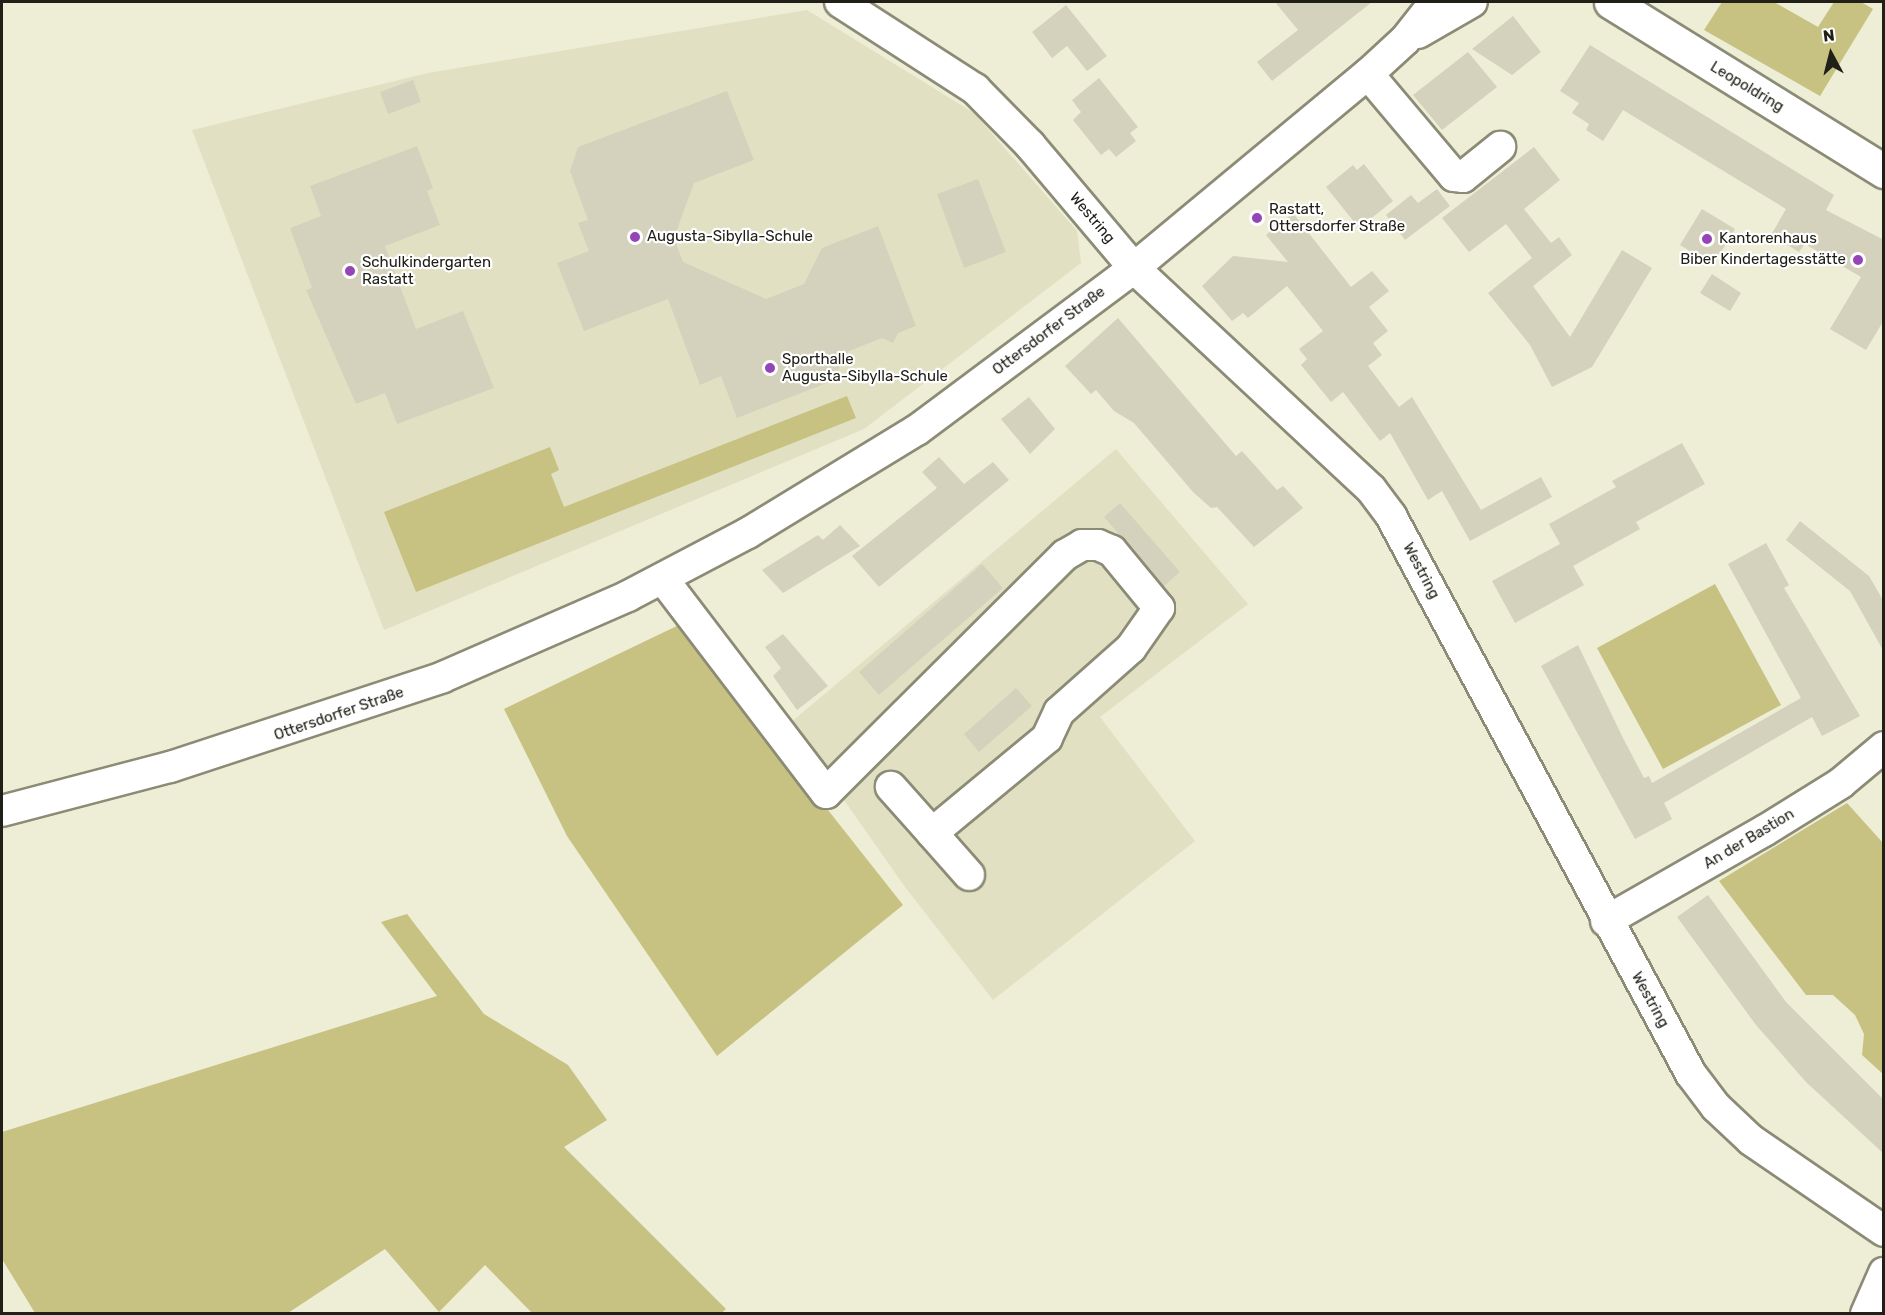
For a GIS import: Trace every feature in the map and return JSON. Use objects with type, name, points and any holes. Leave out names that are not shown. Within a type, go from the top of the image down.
[{"type":"main road","name":"Leopoldring","points":[[1611,2],[1884,171]]},
{"type":"street","name":"Westring","points":[[840,2],[975,89],[1030,145],[1134,268],[1371,489],[1391,516],[1606,921],[1691,1074],[1716,1107],[1750,1140],[1884,1231]]},
{"type":"street","name":"Ottersdorfer Straße","points":[[2,811],[170,767],[320,722],[454,673],[663,579],[838,481],[917,430],[1134,268],[1368,74],[1405,40],[1436,2]]},
{"type":"street","name":"Ottersdorfer Straße","points":[[1405,40],[1472,2]]},
{"type":"street","points":[[1368,74],[1454,176],[1463,177],[1500,147]]},
{"type":"street","points":[[663,579],[826,793],[1065,555],[1082,545],[1098,544],[1112,551],[1159,608],[1131,648],[1059,712],[1047,738],[932,833]]},
{"type":"street","name":"An der Bastion","points":[[1606,921],[1764,831],[1841,783],[1884,747]]},
{"type":"street","points":[[891,787],[969,875]]},
{"type":"street","points":[[1866,1314],[1884,1273]]},
{"type":"shaded area","points":[[1722,2],[1774,2],[1818,27],[1834,2],[1861,2],[1873,9],[1820,96],[1704,30]]},
{"type":"shaded area","points":[[807,10],[974,113],[1077,231],[1081,263],[864,429],[384,630],[192,130],[428,73]]},
{"type":"shaded area","points":[[847,396],[856,418],[416,592],[384,512],[550,447],[559,470],[551,474],[564,507]]},
{"type":"shaded area","points":[[1116,449],[1248,604],[1100,717],[1195,841],[993,1000],[905,887],[790,723]]},
{"type":"shaded area","points":[[1715,584],[1781,705],[1663,769],[1597,648]]},
{"type":"shaded area","points":[[681,624],[903,905],[717,1056],[567,836],[504,709]]},
{"type":"shaded area","points":[[1847,803],[1883,843],[1883,1074],[1862,1055],[1864,1034],[1855,1015],[1833,995],[1806,995],[1719,881]]},
{"type":"shaded area","points":[[407,914],[484,1014],[568,1065],[607,1120],[564,1147],[726,1309],[720,1314],[532,1313],[485,1265],[439,1312],[385,1249],[288,1313],[35,1313],[2,1259],[2,1132],[437,996],[381,922]]},
{"type":"building","points":[[1275,2],[1372,2],[1272,81],[1257,62],[1298,30]]},
{"type":"building","points":[[1066,5],[1107,56],[1087,71],[1067,46],[1052,58],[1032,32]]},
{"type":"building","points":[[1513,16],[1541,52],[1512,75],[1472,49]]},
{"type":"building","points":[[1590,45],[1834,195],[1826,210],[1884,240],[1884,320],[1866,350],[1830,329],[1861,277],[1805,244],[1799,252],[1771,235],[1786,209],[1623,110],[1603,141],[1586,130],[1589,124],[1572,113],[1579,103],[1560,91]]},
{"type":"building","points":[[1468,52],[1497,87],[1442,130],[1413,95]]},
{"type":"building","points":[[1099,78],[1138,127],[1130,133],[1136,141],[1116,157],[1109,149],[1101,155],[1073,120],[1081,112],[1072,100]]},
{"type":"building","points":[[413,80],[421,102],[388,114],[380,92]]},
{"type":"building","name":"Augusta-Sibylla-Schule","points":[[727,91],[754,160],[694,183],[674,238],[683,262],[766,299],[804,284],[822,248],[878,226],[916,326],[898,333],[893,343],[882,338],[849,351],[832,381],[737,418],[721,376],[700,385],[668,299],[584,331],[557,263],[589,251],[578,223],[588,220],[570,171],[578,147]]},
{"type":"building","name":"Schulkindergarten Rastatt","points":[[417,146],[433,188],[427,191],[440,225],[385,246],[416,329],[463,311],[494,388],[397,424],[385,393],[356,404],[306,290],[312,288],[290,228],[321,216],[310,186]]},
{"type":"building","points":[[1534,147],[1560,180],[1524,209],[1551,243],[1559,237],[1572,255],[1533,286],[1570,337],[1622,250],[1652,268],[1592,367],[1552,387],[1530,345],[1488,293],[1532,258],[1506,224],[1469,252],[1442,218]]},
{"type":"building","points":[[1364,164],[1393,201],[1359,228],[1326,187],[1353,165],[1357,170]]},
{"type":"building","points":[[978,179],[1006,252],[964,268],[937,194]]},
{"type":"building","points":[[1437,189],[1450,206],[1405,240],[1386,215],[1411,195],[1418,203]]},
{"type":"building","name":"Kantorenhaus","points":[[1702,209],[1735,229],[1713,265],[1680,245]]},
{"type":"building","points":[[1293,213],[1351,287],[1372,271],[1389,291],[1369,307],[1388,331],[1373,343],[1382,355],[1368,366],[1399,407],[1412,397],[1481,510],[1541,477],[1552,497],[1470,541],[1442,491],[1428,500],[1390,433],[1380,441],[1343,392],[1331,402],[1301,365],[1307,359],[1299,349],[1323,331],[1287,286],[1248,318],[1243,313],[1232,321],[1202,286],[1233,256],[1288,262],[1266,235]]},
{"type":"building","points":[[1712,274],[1741,293],[1730,311],[1700,293]]},
{"type":"building","points":[[1118,318],[1236,456],[1242,451],[1277,490],[1283,486],[1303,508],[1254,547],[1217,507],[1211,508],[1193,492],[1134,423],[1114,411],[1096,390],[1091,394],[1065,366]]},
{"type":"building","points":[[1029,397],[1055,429],[1030,454],[1001,419]]},
{"type":"building","points":[[1682,443],[1705,484],[1636,522],[1640,529],[1573,566],[1584,585],[1515,623],[1492,581],[1560,544],[1549,524],[1616,487],[1612,481]]},
{"type":"building","points":[[939,457],[964,484],[993,462],[1009,480],[879,587],[852,556],[937,488],[922,472]]},
{"type":"building","points":[[1120,503],[1180,572],[1164,586],[1104,517]]},
{"type":"building","points":[[1800,521],[1869,576],[1884,602],[1884,652],[1850,591],[1786,540]]},
{"type":"building","points":[[840,525],[860,546],[783,593],[762,570],[818,535],[823,540]]},
{"type":"building","points":[[1766,543],[1789,585],[1784,588],[1860,716],[1822,736],[1812,717],[1664,803],[1672,819],[1635,839],[1541,666],[1578,645],[1644,778],[1649,776],[1652,783],[1801,698],[1728,564]]},
{"type":"building","points":[[982,564],[1003,588],[879,695],[859,672]]},
{"type":"building","points":[[783,634],[828,686],[797,710],[773,676],[781,668],[765,647]]},
{"type":"building","points":[[1016,688],[1032,706],[979,752],[964,734]]},
{"type":"building","points":[[1708,895],[1786,1002],[1884,1100],[1884,1154],[1806,1082],[1756,1025],[1677,917]]},
{"type":"place","name":"Rastatt, Ottersdorfer Straße","points":[[1257,218]]},
{"type":"place","name":"Augusta-Sibylla-Schule","points":[[635,237]]},
{"type":"place","name":"Kantorenhaus","points":[[1707,239]]},
{"type":"place","name":"Biber Kindertagesstätte","points":[[1858,260]]},
{"type":"place","name":"Schulkindergarten Rastatt","points":[[350,271]]},
{"type":"place","name":"Sporthalle Augusta-Sibylla-Schule","points":[[770,368]]}]
